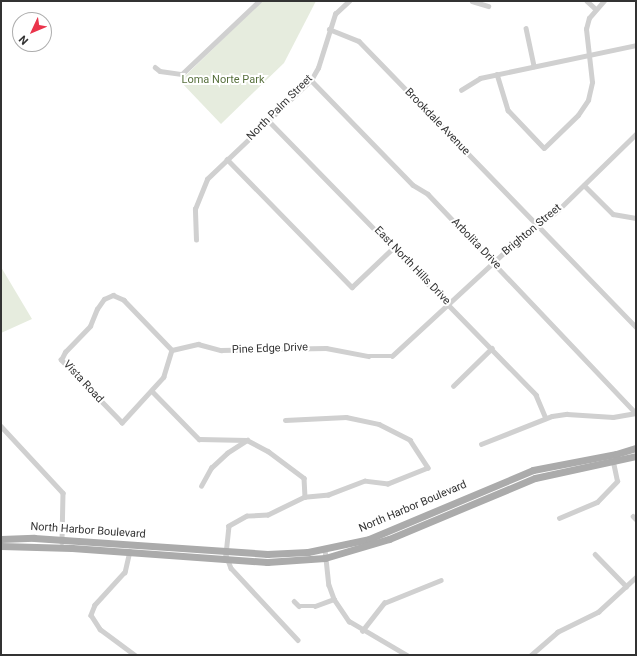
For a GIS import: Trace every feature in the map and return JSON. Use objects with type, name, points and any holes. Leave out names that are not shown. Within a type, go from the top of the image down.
[{"type":"main road","name":"North Harbor Boulevard","points":[[1,546],[61,547],[129,553],[227,555],[267,554],[325,549],[376,536],[533,470],[616,454],[636,448]]},
{"type":"main road","name":"North Harbor Boulevard","points":[[1,539],[62,539],[130,544],[281,562],[325,558],[389,539],[536,478],[636,456]]},
{"type":"street","points":[[155,66],[160,71],[182,74],[259,1]]},
{"type":"street","name":"North Palm Street","points":[[196,240],[196,209],[204,183],[227,159],[311,80],[318,68],[329,29],[336,14],[349,1]]},
{"type":"street","points":[[472,1],[488,6]]},
{"type":"street","points":[[587,1],[596,9]]},
{"type":"street","points":[[496,74],[501,96],[508,110],[544,148],[578,115],[588,100],[592,82],[586,29],[589,18],[604,1]]},
{"type":"street","points":[[526,28],[534,66]]},
{"type":"street","name":"Brookdale Avenue","points":[[329,29],[359,41],[636,327]]},
{"type":"street","points":[[461,90],[480,78],[636,44]]},
{"type":"street","name":"Arbolita Drive","points":[[311,80],[413,185],[428,194],[636,413]]},
{"type":"street","name":"East North Hills Drive","points":[[268,120],[394,247],[536,395],[546,418]]},
{"type":"street","name":"Brighton Street","points":[[368,356],[385,357],[399,352],[520,238],[538,226],[584,185],[636,134]]},
{"type":"street","points":[[227,159],[352,287],[394,247]]},
{"type":"street","points":[[584,185],[613,214],[636,218]]},
{"type":"street","name":"Vista Road","points":[[113,295],[124,300],[172,350],[164,378],[153,392],[122,423],[61,360],[65,352],[90,326],[97,308],[104,299],[113,295]]},
{"type":"street","name":"Pine Edge Drive","points":[[172,350],[198,344],[221,350],[326,348],[368,356]]},
{"type":"street","points":[[453,386],[492,348]]},
{"type":"street","points":[[153,392],[199,439],[247,440],[268,452],[304,478],[305,497]]},
{"type":"street","points":[[481,444],[546,418],[567,414],[613,417],[636,413]]},
{"type":"street","points":[[285,420],[346,417],[379,424],[410,440],[428,468],[388,484],[366,481],[329,495],[305,497],[268,515],[247,516],[229,526],[227,555],[231,568],[298,640]]},
{"type":"street","points":[[1,426],[63,493],[61,547]]},
{"type":"street","points":[[200,486],[212,468],[247,440]]},
{"type":"street","points":[[559,518],[597,502],[616,481],[613,462]]},
{"type":"street","points":[[130,544],[124,572],[95,605],[91,615],[101,631],[136,655]]},
{"type":"street","points":[[325,549],[325,558],[334,599],[349,621],[362,631],[407,655]]},
{"type":"street","points":[[595,554],[626,586]]},
{"type":"street","points":[[531,655],[557,632],[598,612],[636,577]]},
{"type":"street","points":[[362,631],[384,603],[441,580]]},
{"type":"street","points":[[294,601],[299,606],[315,606],[334,599]]},
{"type":"green space","name":"Loma Norte Park","points":[[262,1],[316,1],[284,63],[221,124],[180,81]]},
{"type":"green space","points":[[1,267],[32,319],[1,333]]}]
